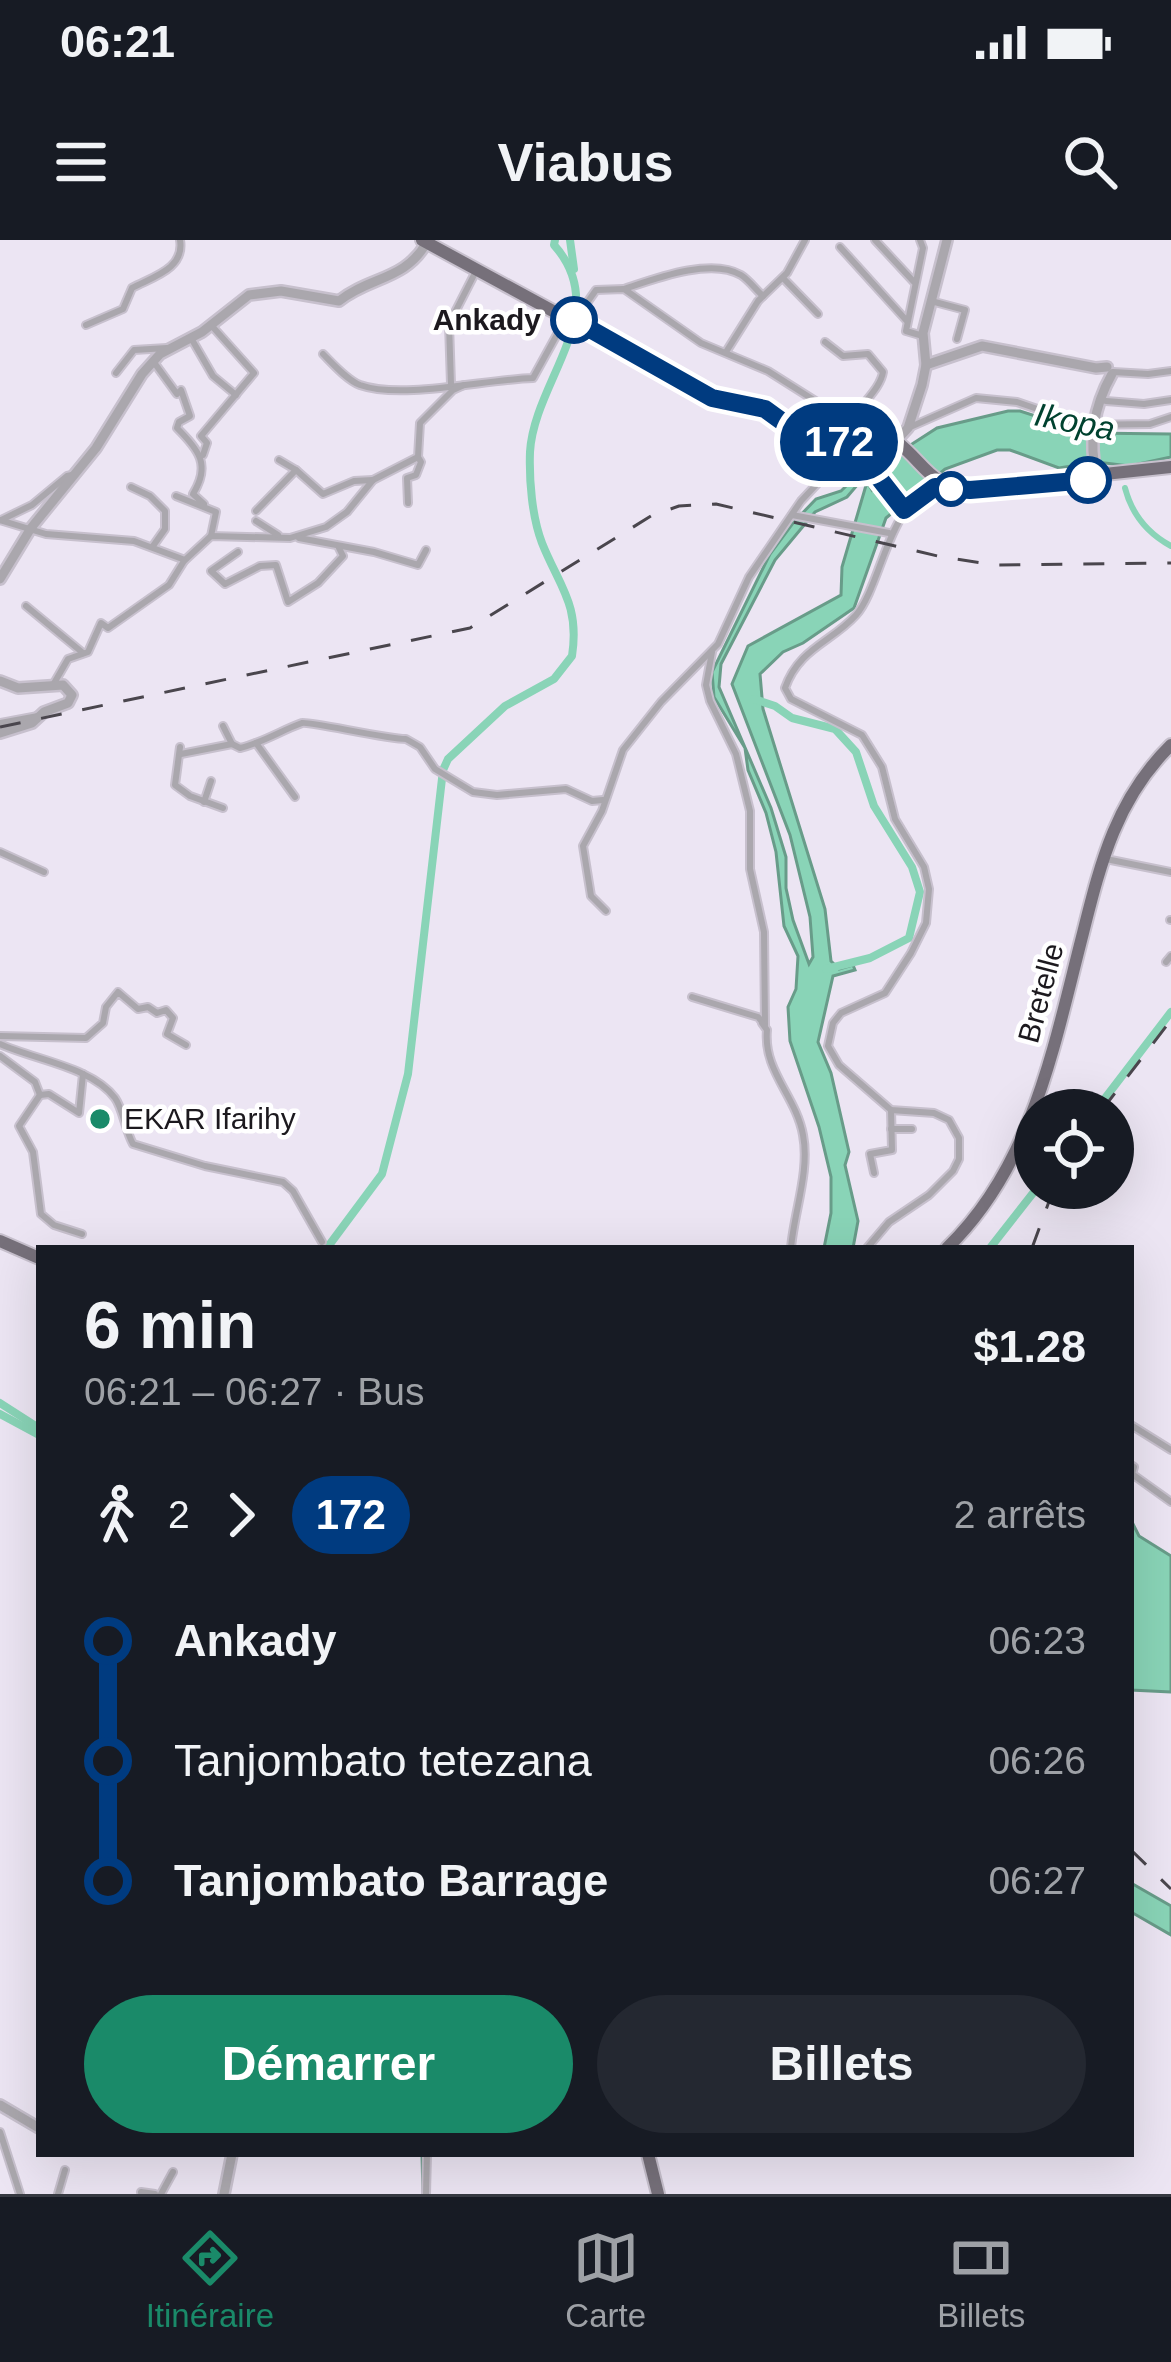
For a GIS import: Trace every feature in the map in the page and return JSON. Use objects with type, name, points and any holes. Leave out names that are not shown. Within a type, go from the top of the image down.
[{"type":"main road","points":[[424,241],[712,398],[765,409],[809,441],[859,449],[895,443],[934,482],[970,490],[1171,469]]},
{"type":"main road","points":[[859,449],[903,508],[934,482]]},
{"type":"main road","name":"Bretelle","points":[[949,1245],[997,1189],[1025,1135],[1103,858],[1128,796],[1171,745]]},
{"type":"main road","points":[[0,1240],[36,1257]]},
{"type":"main road","points":[[649,2157],[658,2194]]},
{"type":"street","points":[[86,326],[123,309],[132,288],[177,261],[180,240]]},
{"type":"street","points":[[726,352],[805,240]]},
{"type":"street","points":[[875,240],[914,282]]},
{"type":"street","points":[[920,240],[923,248],[906,320],[908,334],[922,336]]},
{"type":"street","points":[[925,361],[922,336],[950,240]]},
{"type":"street","points":[[0,579],[31,528],[166,348],[191,338],[249,295],[281,291],[339,301],[360,286],[394,277],[424,241]]},
{"type":"street","points":[[840,248],[906,320]]},
{"type":"street","points":[[451,384],[449,324],[477,269]]},
{"type":"street","points":[[323,354],[356,385],[399,389],[533,378],[596,290],[624,289],[708,269],[739,273],[763,296]]},
{"type":"street","points":[[782,278],[818,314]]},
{"type":"street","points":[[624,289],[686,334],[796,387],[895,443],[908,428],[962,401],[987,398],[1093,426],[1150,424],[1171,417]]},
{"type":"street","points":[[933,302],[965,310],[958,339]]},
{"type":"street","points":[[908,428],[925,361],[933,302]]},
{"type":"street","points":[[53,685],[68,659],[85,653],[101,623],[108,628],[160,593],[211,536],[218,517],[194,494],[204,476],[206,443],[201,436],[254,373],[211,325]]},
{"type":"street","points":[[191,338],[213,376],[236,395]]},
{"type":"street","points":[[825,342],[843,356],[868,354],[883,372],[881,383],[863,401],[852,422]]},
{"type":"street","points":[[925,361],[982,346],[1106,373],[1171,371]]},
{"type":"street","points":[[116,373],[134,350],[166,348]]},
{"type":"street","points":[[153,361],[177,394],[182,390],[190,416],[177,428],[203,455]]},
{"type":"street","points":[[1096,475],[1093,426],[1106,373]]},
{"type":"street","points":[[408,503],[406,478],[416,475],[421,462],[420,423],[464,385]]},
{"type":"street","points":[[1106,401],[1171,400]]},
{"type":"street","points":[[606,911],[590,896],[582,857],[586,833],[602,811],[629,740],[705,662],[757,565],[792,515],[846,454],[859,449]]},
{"type":"street","points":[[290,538],[337,522],[373,480],[418,457]]},
{"type":"street","points":[[279,460],[323,494],[354,481],[373,480]]},
{"type":"street","points":[[256,511],[296,470]]},
{"type":"street","points":[[0,520],[32,505],[74,475]]},
{"type":"street","points":[[131,488],[150,496],[165,511],[165,529],[154,546]]},
{"type":"street","points":[[176,496],[197,507],[204,504]]},
{"type":"street","points":[[870,1245],[889,1222],[928,1195],[959,1159],[957,1131],[944,1116],[890,1110],[832,1058],[829,1036],[841,1012],[885,993],[911,953],[928,914],[928,876],[903,838],[882,767],[862,735],[791,699],[785,688],[812,647],[857,614],[903,508]]},
{"type":"street","points":[[792,515],[891,533]]},
{"type":"street","points":[[0,520],[46,534],[117,538],[154,546],[185,560]]},
{"type":"street","points":[[256,521],[279,536]]},
{"type":"street","points":[[211,536],[301,537],[418,566],[426,550]]},
{"type":"street","points":[[238,552],[211,572],[226,584],[260,566],[276,565],[288,602],[338,565],[343,556],[339,548]]},
{"type":"street","points":[[26,606],[85,653]]},
{"type":"street","points":[[692,997],[758,1017],[765,1025],[764,932],[750,869],[750,811],[736,754],[710,701],[705,662]]},
{"type":"street","points":[[0,681],[18,688],[66,687],[71,699],[40,715],[0,723]]},
{"type":"street","points":[[0,733],[32,723],[40,715]]},
{"type":"street","points":[[223,808],[175,784],[180,750],[232,744],[240,748],[309,723],[415,742],[442,773],[481,794],[566,789],[592,801],[603,800]]},
{"type":"street","points":[[223,726],[232,744]]},
{"type":"street","points":[[256,743],[295,796]]},
{"type":"street","points":[[204,802],[211,781]]},
{"type":"street","points":[[0,852],[44,872]]},
{"type":"street","points":[[1103,858],[1171,872]]},
{"type":"street","points":[[0,1040],[45,1034],[86,1038],[104,1023],[106,1006],[118,992],[138,1009],[166,1010],[173,1018],[167,1034],[186,1045]]},
{"type":"street","points":[[758,1017],[767,1030],[771,1068],[793,1101],[804,1136],[790,1245]]},
{"type":"street","points":[[0,1040],[83,1074],[116,1099],[133,1144],[205,1166],[283,1182],[322,1242]]},
{"type":"street","points":[[0,1056],[35,1082],[40,1095]]},
{"type":"street","points":[[82,1234],[54,1226],[37,1207],[33,1152],[19,1126],[40,1095],[49,1094],[79,1113],[83,1074]]},
{"type":"street","points":[[890,1110],[893,1163]]},
{"type":"street","points":[[891,1129],[912,1129]]},
{"type":"street","points":[[874,1173],[871,1154],[892,1150]]},
{"type":"street","points":[[1134,1427],[1171,1450]]},
{"type":"street","points":[[1134,1475],[1171,1502]]},
{"type":"street","points":[[0,2105],[36,2126]]},
{"type":"street","points":[[0,2132],[20,2194]]},
{"type":"street","points":[[224,2194],[231,2157]]},
{"type":"street","points":[[426,2194],[427,2157]]},
{"type":"street","points":[[58,2194],[65,2170]]},
{"type":"street","points":[[141,2192],[158,2194],[173,2172]]},
{"type":"shaded area","points":[[1008,411],[1088,433],[1171,434],[1171,457],[1129,466],[1097,462],[1059,468],[1010,450],[997,450],[945,469],[886,518],[854,608],[783,652],[760,674],[763,709],[825,909],[831,961],[839,969],[853,965],[855,970],[833,976],[818,1042],[831,1073],[849,1152],[845,1165],[858,1221],[854,1245],[825,1245],[831,1177],[790,1041],[788,1007],[796,989],[798,956],[784,926],[776,852],[766,813],[748,770],[745,748],[714,697],[712,672],[770,554],[793,523],[816,499],[841,491],[877,456],[909,446],[937,428]],"holes":[[[881,457],[887,475],[872,490],[867,482],[842,567],[841,595],[748,646],[732,684],[790,835],[810,917],[813,957],[809,964],[793,920],[786,857],[771,808],[719,687],[721,664],[775,560],[815,512],[847,497]]]},
{"type":"shaded area","points":[[1134,1526],[1139,1536],[1171,1556],[1171,1692],[1134,1690]]},
{"type":"shaded area","points":[[1134,1885],[1171,1906],[1171,1935],[1134,1914]]},
{"type":"waterway","points":[[329,1245],[382,1174],[408,1074],[443,770],[448,759],[505,706],[554,679],[572,656],[571,609],[539,533],[530,474],[535,425],[574,321],[576,296],[570,270],[555,240]]},
{"type":"waterway","name":"Ikopa","points":[[570,240],[574,269]]},
{"type":"waterway","points":[[1125,488],[1142,522],[1171,546]]},
{"type":"waterway","name":"Ikopa","points":[[754,699],[792,718],[835,729],[856,752],[874,806],[912,867],[920,892],[909,938],[870,958],[826,969]]},
{"type":"waterway","name":"Ikopa","points":[[1112,1089],[1171,1012]]},
{"type":"waterway","name":"Ikopa","points":[[992,1245],[1021,1209]]},
{"type":"waterway","name":"Ikopa","points":[[0,1403],[36,1426]]},
{"type":"waterway","points":[[0,1414],[36,1433]]},
{"type":"waterway","points":[[422,2157],[423,2194]]},
{"type":"railway","points":[[0,727],[470,628],[651,516],[679,506],[716,504],[942,557],[996,565],[1171,563]]},
{"type":"railway","points":[[1118,1089],[1171,1020]]},
{"type":"railway","points":[[1033,1245],[1046,1209]]},
{"type":"railway","points":[[1134,1853],[1171,1889]]},
{"type":"bus line","name":"172","points":[[574,320],[712,398],[765,409],[809,441],[858,442],[861,455],[904,510],[935,487],[970,490],[1088,480]]},
{"type":"place","name":"Ankady","points":[[574,320]]},
{"type":"place","name":"EKAR Ifarihy","points":[[100,1119]]}]
